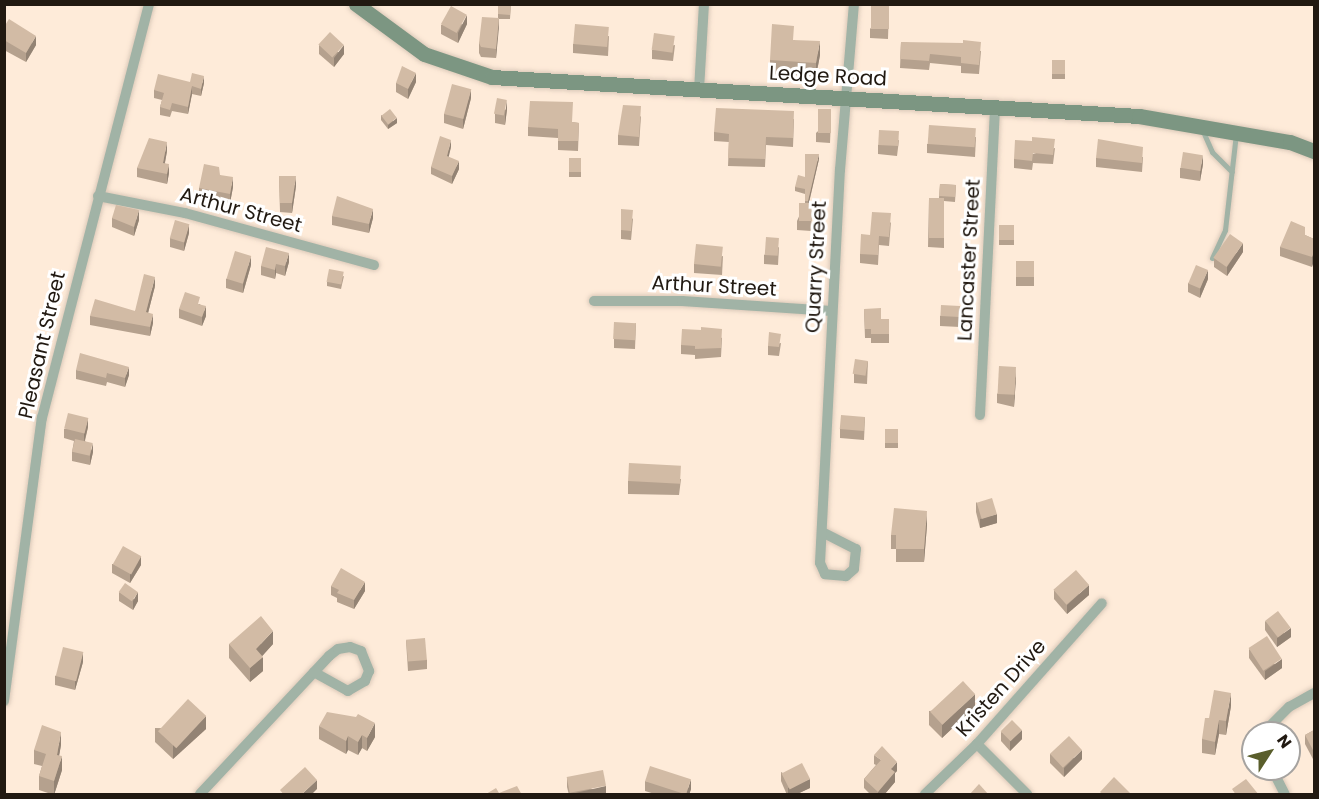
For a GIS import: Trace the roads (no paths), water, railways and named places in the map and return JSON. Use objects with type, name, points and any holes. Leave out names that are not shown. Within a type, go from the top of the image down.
[{"type":"street","name":"Pleasant Street","points":[[4,701],[42,418],[149,4]]},
{"type":"street","name":"Ledge Road","points":[[356,4],[424,54],[475,74],[699,90],[1139,116],[1236,132],[1314,151]]},
{"type":"street","points":[[699,90],[704,4]]},
{"type":"street","name":"Quarry Street","points":[[822,532],[856,549],[854,568],[846,576],[825,574],[820,563],[844,98],[854,4]]},
{"type":"street","name":"Lancaster Street","points":[[980,415],[995,106]]},
{"type":"street","name":"Arthur Street","points":[[98,196],[185,213],[374,265]]},
{"type":"street","name":"Arthur Street","points":[[594,301],[682,301],[832,311]]},
{"type":"street","name":"Kristen Drive","points":[[925,795],[977,744],[1102,603]]},
{"type":"street","points":[[200,795],[314,672],[338,649],[350,647],[361,651],[369,670],[365,681],[348,691],[314,672]]},
{"type":"street","points":[[1275,721],[1289,707],[1314,693]]},
{"type":"street","points":[[977,744],[1027,795]]},
{"type":"street","points":[[1278,781],[1285,795]]},
{"type":"lane","points":[[1201,126],[1203,141],[1221,165],[1232,172]]},
{"type":"lane","points":[[1212,258],[1225,230],[1236,132]]}]
